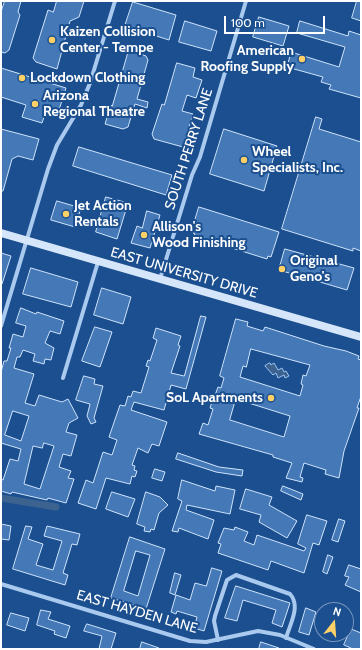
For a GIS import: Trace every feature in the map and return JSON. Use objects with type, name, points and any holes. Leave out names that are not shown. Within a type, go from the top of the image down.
[{"type":"main road","name":"EAST UNIVERSITY DRIVE","points":[[1,233],[160,280],[361,336]]},
{"type":"street","points":[[1,326],[55,150],[81,105],[90,83],[115,1]]},
{"type":"street","name":"SOUTH PERRY LANE","points":[[160,280],[192,175],[200,157],[246,1]]},
{"type":"street","points":[[63,378],[98,262]]},
{"type":"street","points":[[218,640],[214,621],[215,616],[227,580],[236,575],[290,594],[294,597],[296,606],[286,638]]},
{"type":"street","name":"EAST HAYDEN LANE","points":[[1,584],[190,641],[206,642],[258,631],[286,638],[314,649]]},
{"type":"water","points":[[270,363],[271,365],[274,363],[278,370],[282,368],[289,376],[285,378],[284,375],[278,378],[276,373],[273,375],[265,366]]},
{"type":"building","points":[[5,1],[21,1],[18,12],[20,15],[9,50],[5,53],[1,52],[1,12]]},
{"type":"building","name":"Kaizen Collision Center - Tempe","points":[[57,1],[84,1],[79,17],[70,21],[57,69],[36,62],[33,58],[48,10],[53,12]]},
{"type":"building","points":[[357,1],[361,1],[361,21],[352,18]]},
{"type":"building","points":[[133,2],[176,15],[169,40],[125,26]]},
{"type":"building","points":[[259,17],[289,26],[283,46],[253,37]]},
{"type":"building","points":[[185,21],[217,31],[211,51],[179,42]]},
{"type":"building","name":"American Roofing Supply","points":[[300,21],[348,36],[349,31],[361,35],[361,98],[329,89],[331,85],[321,82],[323,77],[287,67],[291,52],[339,67],[345,47],[297,33]]},
{"type":"building","points":[[129,50],[146,56],[148,60],[137,99],[148,102],[147,108],[135,104],[128,127],[123,129],[105,124]]},
{"type":"building","points":[[177,63],[195,68],[193,77],[202,80],[196,98],[187,95],[182,111],[193,114],[183,147],[154,139],[152,134],[162,104],[164,105]]},
{"type":"building","points":[[1,68],[66,88],[59,110],[54,108],[52,113],[46,111],[42,123],[22,117],[26,105],[1,97]]},
{"type":"building","points":[[316,117],[322,119],[319,129],[361,142],[361,251],[353,248],[353,251],[282,229]]},
{"type":"building","points":[[1,129],[39,139],[33,160],[18,156],[12,159],[3,191],[1,191]]},
{"type":"building","name":"Wheel Specialists, Inc.","points":[[224,129],[277,146],[264,191],[210,174]]},
{"type":"building","points":[[79,147],[172,175],[166,195],[73,166]]},
{"type":"building","points":[[106,197],[128,203],[117,239],[96,232]]},
{"type":"building","name":"Jet Action Rentals","points":[[57,201],[81,208],[75,227],[51,220]]},
{"type":"building","points":[[199,207],[279,232],[271,257],[268,256],[267,259],[194,236],[195,234],[193,233],[196,224],[194,224]]},
{"type":"building","name":"Allison's Wood Finishing","points":[[147,211],[160,215],[150,248],[131,243],[137,226],[142,228]]},
{"type":"building","points":[[285,249],[354,268],[347,290],[279,270]]},
{"type":"building","points":[[1,253],[11,256],[2,284],[1,284]]},
{"type":"building","points":[[31,268],[78,282],[71,307],[23,294]]},
{"type":"building","points":[[102,288],[131,297],[123,324],[94,315]]},
{"type":"building","points":[[21,308],[36,314],[37,312],[64,321],[60,334],[50,331],[45,343],[54,348],[51,360],[45,359],[44,364],[33,361],[35,354],[23,350],[20,357],[17,357],[14,368],[34,374],[25,403],[35,406],[39,395],[62,402],[68,399],[78,418],[69,423],[66,432],[77,435],[71,456],[63,454],[59,467],[71,471],[68,478],[74,479],[66,503],[48,498],[47,500],[1,491],[1,479],[3,480],[10,459],[18,461],[21,449],[1,443],[1,372],[4,361],[7,361],[13,334],[23,337],[26,326],[16,323]],"holes":[[[13,411],[29,416],[21,441],[5,435]],[[44,443],[54,446],[40,489],[24,484],[33,446],[42,448]]]},
{"type":"building","points":[[201,316],[206,317],[186,389],[171,385],[164,410],[134,402],[131,410],[167,422],[159,446],[152,444],[148,453],[138,448],[132,465],[135,466],[134,470],[137,471],[135,477],[132,476],[130,484],[106,478],[96,509],[78,503],[86,480],[93,483],[103,452],[112,455],[117,440],[109,437],[120,405],[125,406],[128,396],[131,397],[133,391],[141,393],[149,367],[146,366],[148,360],[150,361],[157,340],[153,338],[156,328],[181,336],[178,345],[180,346],[171,373],[184,376]]},
{"type":"building","name":"SoL Apartments","points":[[236,319],[248,322],[247,326],[263,331],[265,327],[359,356],[358,359],[361,360],[361,396],[357,408],[359,408],[344,451],[339,478],[325,474],[326,470],[304,463],[300,477],[303,478],[302,482],[286,478],[292,463],[273,457],[273,455],[199,434],[203,423],[208,425],[213,409],[210,408],[213,398],[218,387],[221,388],[224,378],[220,376]],"holes":[[[251,349],[310,365],[306,376],[303,375],[301,384],[303,385],[300,396],[240,377],[243,366],[246,367]],[[236,399],[290,416],[284,437],[230,420]]]},
{"type":"building","points":[[95,327],[112,332],[100,367],[82,361]]},
{"type":"building","points":[[84,376],[95,379],[94,384],[103,386],[94,418],[96,422],[91,424],[87,416],[90,404],[76,400]]},
{"type":"building","points":[[178,453],[219,467],[243,470],[242,476],[216,472],[176,459]]},
{"type":"building","points":[[155,469],[165,472],[162,481],[152,478]]},
{"type":"building","points":[[182,480],[215,491],[216,486],[235,490],[230,514],[187,505],[186,510],[214,520],[208,539],[179,528],[178,532],[172,531],[182,501],[178,499]]},
{"type":"building","points":[[283,486],[303,494],[301,500],[281,491]]},
{"type":"building","points":[[246,489],[272,497],[269,505],[297,521],[287,538],[259,522],[261,515],[240,509]]},
{"type":"building","points":[[112,492],[135,499],[128,517],[106,509]]},
{"type":"building","points":[[146,492],[160,497],[168,505],[159,513],[154,530],[151,529],[150,532],[144,531],[145,527],[137,524]]},
{"type":"building","points":[[307,515],[327,521],[319,545],[313,543],[304,573],[271,561],[268,570],[218,553],[221,544],[218,543],[224,528],[234,530],[235,527],[248,532],[244,541],[254,545],[257,535],[304,551],[306,548],[298,544]]},
{"type":"building","points":[[339,519],[345,521],[338,542],[332,540]]},
{"type":"building","points":[[1,524],[11,526],[9,540],[1,539]]},
{"type":"building","points":[[26,526],[32,527],[28,539],[43,544],[36,565],[53,570],[62,541],[44,536],[47,526],[80,534],[77,545],[72,544],[63,573],[68,575],[65,585],[13,569]]},
{"type":"building","points":[[130,537],[165,549],[146,609],[111,598]],"holes":[[[136,551],[150,555],[138,596],[124,591]]]},
{"type":"building","points":[[328,555],[333,557],[327,574],[323,572]]},
{"type":"building","points":[[349,565],[361,569],[361,592],[345,585],[349,577],[345,576]]},
{"type":"building","points":[[212,568],[222,571],[204,631],[194,628],[197,617],[177,611],[176,614],[171,612],[176,595],[190,600],[195,583],[206,586]]},
{"type":"building","points":[[175,573],[181,575],[175,595],[170,593]]},
{"type":"building","points":[[236,586],[290,603],[282,627],[272,623],[276,610],[243,600],[237,621],[225,618]]},
{"type":"building","points":[[306,608],[314,611],[314,619],[309,635],[299,632]]},
{"type":"building","points":[[41,610],[51,612],[48,619],[70,626],[66,638],[54,634],[55,631],[37,625]]},
{"type":"building","points":[[11,613],[29,618],[25,631],[7,625]]},
{"type":"building","points":[[87,624],[116,633],[111,649],[99,649],[102,636],[84,631]]},
{"type":"building","points":[[354,630],[361,633],[361,649],[353,649],[344,645],[345,642],[354,642]]},
{"type":"building","points":[[142,642],[159,648],[159,649],[140,649]]},
{"type":"building","points":[[261,642],[279,648],[259,649]]},
{"type":"waterway","points":[[1,498],[56,507]]},
{"type":"place","name":"Kaizen Collision Center - Tempe","points":[[52,40]]},
{"type":"place","name":"American Roofing Supply","points":[[302,59]]},
{"type":"place","name":"Lockdown Clothing","points":[[22,78]]},
{"type":"place","name":"Arizona Regional Theatre","points":[[35,104]]},
{"type":"place","name":"Wheel Specialists, Inc.","points":[[244,160]]},
{"type":"place","name":"Jet Action Rentals","points":[[66,214]]},
{"type":"place","name":"Allison's Wood Finishing","points":[[144,235]]},
{"type":"place","name":"Original Geno's","points":[[282,269]]},
{"type":"place","name":"SoL Apartments","points":[[271,398]]}]
